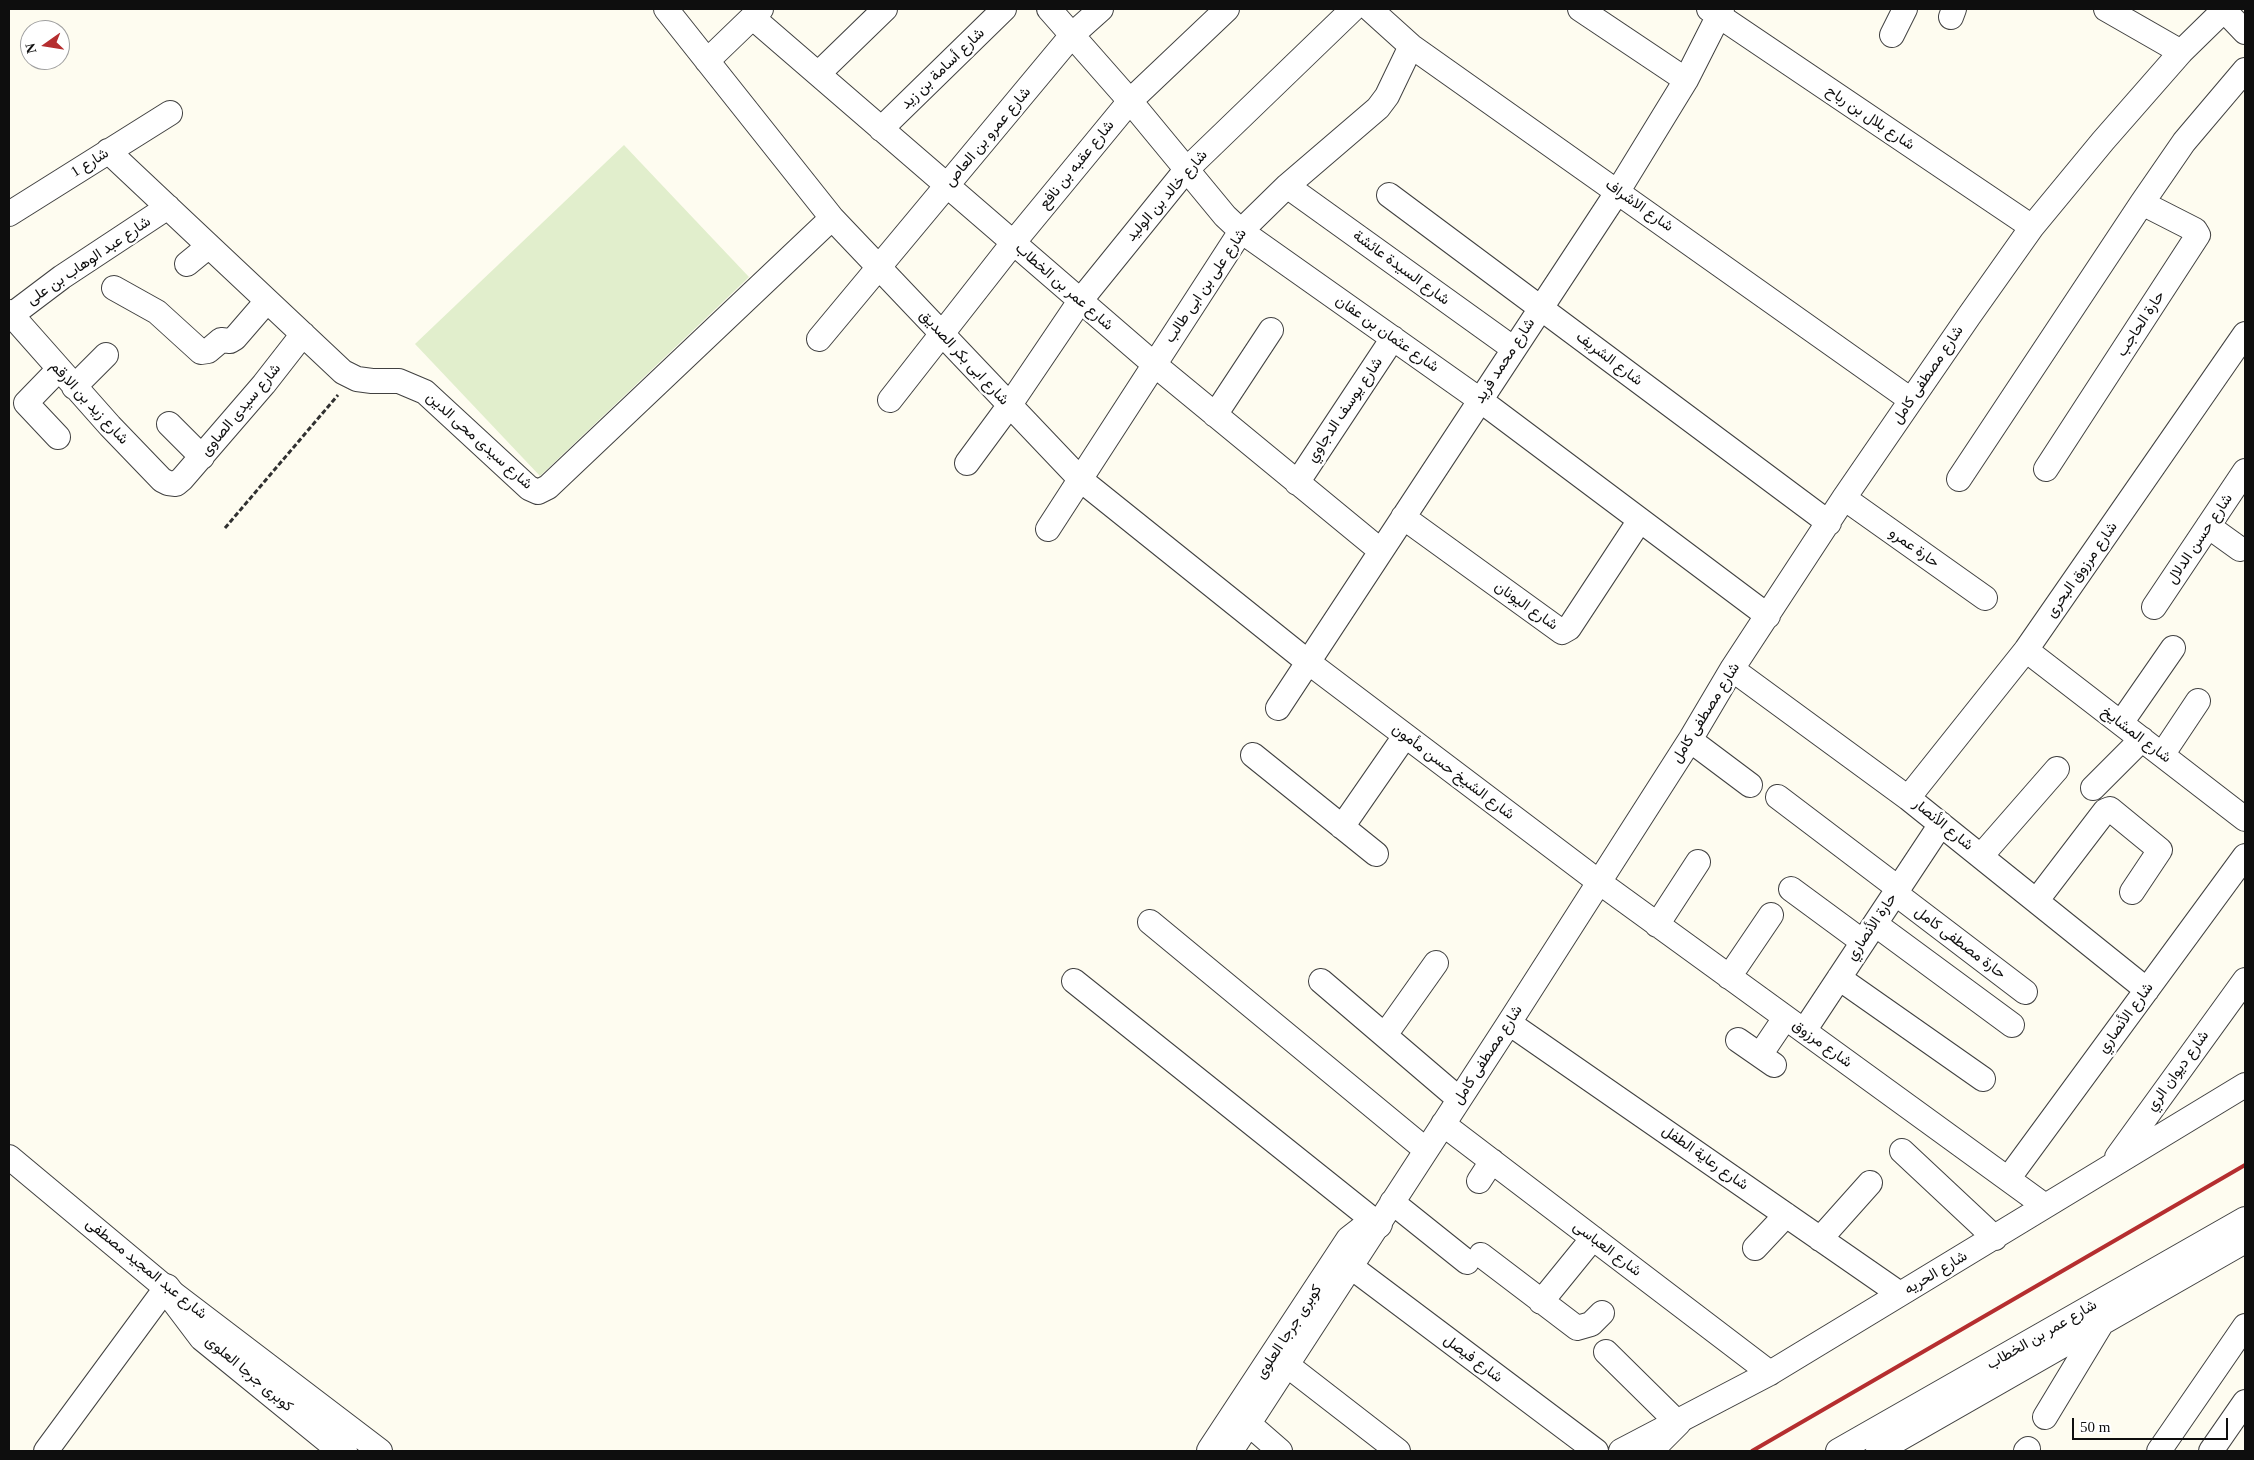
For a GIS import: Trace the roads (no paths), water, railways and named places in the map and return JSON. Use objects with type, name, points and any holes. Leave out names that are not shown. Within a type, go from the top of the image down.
[{"type":"street","name":"شارع ابى بكر الصديق","points":[[666,9],[832,218],[941,335],[1081,480],[1308,662]]},
{"type":"street","points":[[818,74],[885,9]]},
{"type":"street","name":"شارع أسامة بن زيد","points":[[881,129],[1004,9]]},
{"type":"street","name":"شارع عثمان بن عفان","points":[[1048,9],[1073,34],[1225,216],[1241,231],[1480,400],[1768,616]]},
{"type":"street","name":"شارع عمرو بن العاص","points":[[818,339],[1073,34],[1101,9]]},
{"type":"street","name":"شارع عقبه بن نافع","points":[[890,400],[1014,243],[1130,101],[1227,9]]},
{"type":"street","name":"شارع خالد بن الوليد","points":[[967,463],[1009,406],[1080,301],[1186,170],[1353,9]]},
{"type":"street","name":"شارع الاشراف","points":[[1370,9],[1411,46],[1911,400]]},
{"type":"street","points":[[1580,9],[1686,80]]},
{"type":"street","points":[[1892,35],[1905,9]]},
{"type":"street","points":[[2106,9],[2181,52]]},
{"type":"street","points":[[2225,9],[2245,32]]},
{"type":"street","name":"شارع مصطفى كامل","points":[[1231,1451],[1690,740],[1732,669],[1911,400],[2032,227],[2103,141],[2181,52],[2225,9]]},
{"type":"street","name":"شارع محمد فريد","points":[[1278,708],[1618,191],[1686,80],[1717,11]]},
{"type":"street","name":"شارع بلال بن رباح","points":[[1717,11],[2032,227]]},
{"type":"street","points":[[707,61],[757,13]]},
{"type":"street","name":"شارع عمر بن الخطاب","points":[[757,13],[818,74],[1080,301],[1381,551]]},
{"type":"street","name":"شارع على بن ابى طالب","points":[[1048,529],[1241,231],[1287,186],[1378,108],[1387,96],[1411,46]]},
{"type":"street","points":[[1959,479],[2184,142],[2245,70]]},
{"type":"street","name":"شارع 1","points":[[9,214],[170,113]]},
{"type":"street","name":"شارع سيدى محى الدين","points":[[108,152],[343,372],[372,382],[399,381],[425,392],[533,491],[544,490],[832,218]]},
{"type":"street","name":"شارع السيدة عائشة","points":[[1287,186],[1514,349]]},
{"type":"street","name":"شارع الشريف","points":[[1389,195],[1829,523]]},
{"type":"street","name":"حارة الحاجب","points":[[2046,469],[2198,235],[2195,230],[2142,203]]},
{"type":"street","name":"شارع عبد الوهاب بن على","points":[[9,315],[62,277],[168,207]]},
{"type":"street","points":[[186,264],[209,246]]},
{"type":"street","points":[[114,288],[138,300],[170,322],[202,352],[208,351],[221,340],[233,340],[267,301]]},
{"type":"street","name":"شارع زيد بن الارقم","points":[[9,315],[162,480],[176,484]]},
{"type":"street","points":[[1215,415],[1271,330]]},
{"type":"street","name":"شارع سيدى الصاوى","points":[[176,484],[182,480],[264,384],[302,334]]},
{"type":"street","name":"شارع مرزوق البحرى","points":[[1908,798],[2026,650],[2245,334]]},
{"type":"street","name":"شارع يوسف الدجاوي","points":[[1297,482],[1393,338]]},
{"type":"street","points":[[74,387],[106,355]]},
{"type":"street","points":[[58,370],[26,402],[58,437]]},
{"type":"street","points":[[169,424],[202,457]]},
{"type":"street","name":"شارع حسن الدلال","points":[[2154,606],[2208,526],[2239,495],[2245,471]]},
{"type":"street","name":"حارة عمرو","points":[[1844,498],[1985,598]]},
{"type":"street","name":"شارع اليونان","points":[[1403,517],[1562,632],[1569,628],[1640,520]]},
{"type":"street","points":[[2208,526],[2240,548]]},
{"type":"street","points":[[2121,723],[2173,648]]},
{"type":"street","name":"شارع المشايخ","points":[[2026,650],[2245,819]]},
{"type":"street","name":"شارع الشيخ حسن مأمون","points":[[1308,662],[1598,882]]},
{"type":"street","name":"شارع الأنصار","points":[[1732,669],[1908,798],[2147,990]]},
{"type":"street","points":[[2162,755],[2198,701]]},
{"type":"street","points":[[1342,826],[1405,736]]},
{"type":"street","points":[[1690,740],[1750,785]]},
{"type":"street","points":[[2093,788],[2142,740]]},
{"type":"street","points":[[1254,755],[1376,854]]},
{"type":"street","points":[[1981,856],[2057,769]]},
{"type":"street","name":"حارة مصطفى كامل","points":[[1778,797],[2025,992]]},
{"type":"street","points":[[2037,900],[2105,811],[2110,809],[2160,850],[2132,892]]},
{"type":"street","name":"حارة الأنصاري","points":[[1738,1040],[1767,1060],[1794,1024],[1839,978],[1941,824]]},
{"type":"street","name":"شارع الأنصاري","points":[[2008,1179],[2245,856]]},
{"type":"street","points":[[1657,925],[1698,862]]},
{"type":"street","name":"شارع مرزوق","points":[[1598,882],[2045,1206]]},
{"type":"street","points":[[1791,889],[1869,933],[2012,1025]]},
{"type":"street","points":[[1729,977],[1771,915]]},
{"type":"street","points":[[1150,922],[1426,1150]]},
{"type":"street","points":[[1385,1035],[1436,962]]},
{"type":"street","points":[[1839,978],[1983,1079]]},
{"type":"street","name":"شارع ديوان الري","points":[[2113,1163],[2146,1114],[2245,980]]},
{"type":"street","points":[[1074,981],[1385,1213],[1474,1259],[1541,1302],[1577,1328],[1591,1324],[1602,1313]]},
{"type":"street","points":[[1321,981],[1459,1099]]},
{"type":"street","name":"شارع رعاية الطفل","points":[[1509,1022],[1900,1294]]},
{"type":"street","name":"شارع الحريه","points":[[1621,1451],[1770,1373],[1994,1238],[2113,1163],[2245,1085]]},
{"type":"street","name":"شارع العباسى","points":[[1443,1124],[1770,1373]]},
{"type":"street","points":[[1902,1150],[1994,1238]]},
{"type":"street","name":"شارع عبد المجيد مصطفى","points":[[9,1157],[166,1288],[380,1451]]},
{"type":"street","points":[[1479,1181],[1492,1161]]},
{"type":"street","points":[[1820,1239],[1870,1183]]},
{"type":"street","name":"كوبرى جرجا العلوى","points":[[1211,1451],[1350,1240],[1385,1213]]},
{"type":"street","points":[[1755,1248],[1786,1215]]},
{"type":"street","name":"شارع عمر بن الخطاب","points":[[1838,1451],[2245,1219]]},
{"type":"street","points":[[1541,1302],[1592,1238]]},
{"type":"street","name":"شارع عمر بن الخطاب","points":[[1878,1451],[2245,1241]]},
{"type":"street","name":"شارع فيصل","points":[[1350,1266],[1596,1451]]},
{"type":"street","points":[[46,1451],[166,1288]]},
{"type":"street","name":"كوبرى جرجا العلوى","points":[[166,1288],[204,1337],[343,1451]]},
{"type":"street","points":[[2045,1416],[2101,1323]]},
{"type":"street","points":[[2159,1451],[2245,1326]]},
{"type":"street","points":[[1606,1352],[1677,1422],[1644,1451]]},
{"type":"street","points":[[1287,1365],[1398,1451]]},
{"type":"street","points":[[2211,1451],[2245,1402]]},
{"type":"street","points":[[1249,1424],[1280,1451]]},
{"type":"railway","points":[[1752,1451],[2245,1165]]}]
